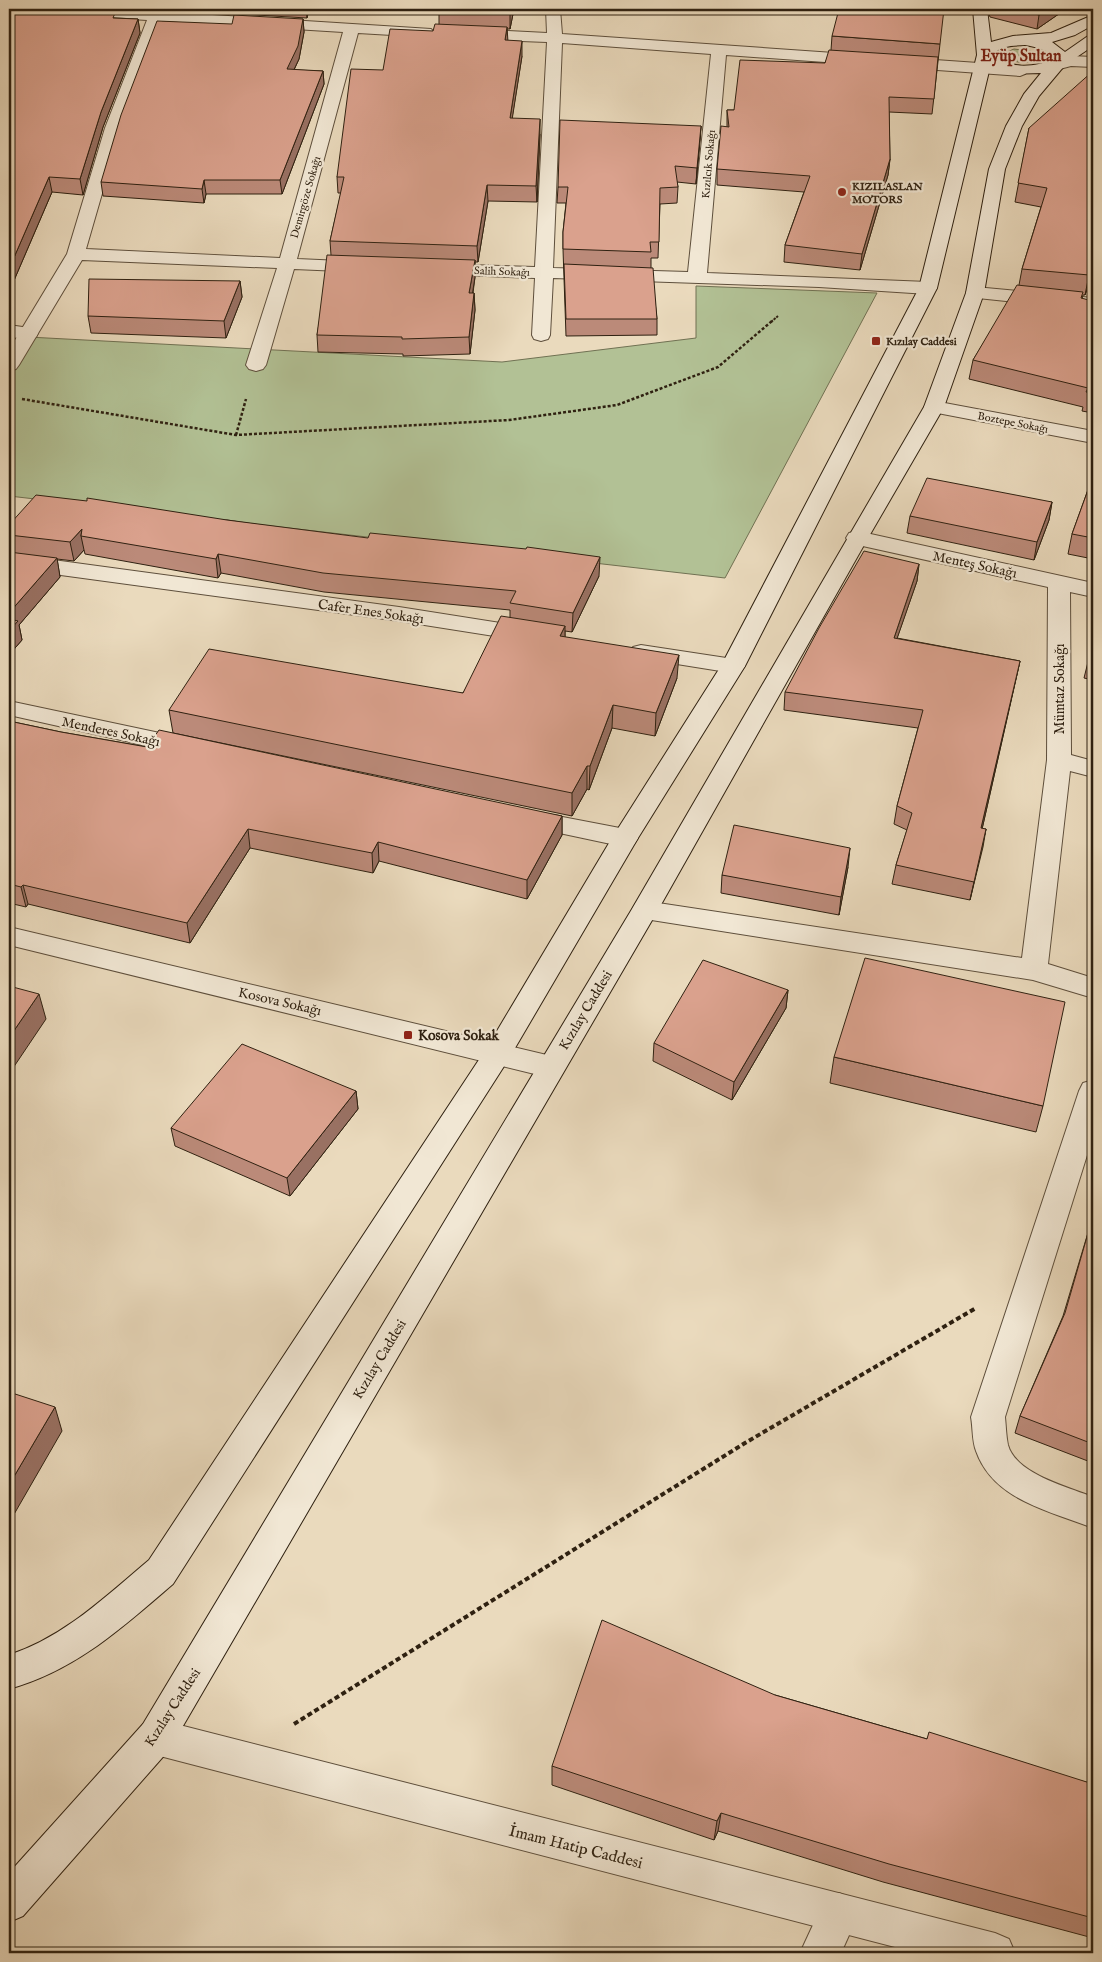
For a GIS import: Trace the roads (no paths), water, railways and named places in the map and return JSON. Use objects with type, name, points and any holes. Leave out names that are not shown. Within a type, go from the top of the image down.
[{"type":"street","points":[[33,9],[158,12],[352,28],[439,32]]},
{"type":"street","points":[[541,335],[555,38],[553,9]]},
{"type":"street","points":[[9,1672],[28,1667],[83,1637],[161,1572],[498,1053],[625,838],[733,666],[928,288],[984,60],[983,25],[980,9]]},
{"type":"street","points":[[9,365],[76,254],[113,128],[158,12]]},
{"type":"street","points":[[984,60],[999,43],[1058,37],[1069,34],[1093,19]]},
{"type":"street","points":[[983,25],[1004,36],[1053,49],[1061,57],[1056,65]]},
{"type":"street","name":"Demirgöze Sokağı","points":[[256,365],[287,264],[352,28]]},
{"type":"street","points":[[459,33],[555,38],[941,66],[984,60],[1020,70],[1041,70],[1071,61],[1093,62]]},
{"type":"street","points":[[1056,65],[1093,39]]},
{"type":"street","name":"Kızılcık Sokağı","points":[[697,278],[719,51]]},
{"type":"street","name":"Kızılay Caddesi","points":[[9,1902],[156,1737],[645,910],[857,538],[934,407],[975,294],[997,169],[1014,126],[1032,94],[1056,65]]},
{"type":"street","points":[[76,254],[385,267]]},
{"type":"street","name":"Salih Sokağı","points":[[415,268],[820,282],[928,288]]},
{"type":"street","points":[[975,294],[1093,304]]},
{"type":"street","points":[[9,331],[29,333]]},
{"type":"street","name":"Boztepe Sokağı","points":[[934,407],[1093,437]]},
{"type":"street","name":"Menteş Sokağı","points":[[857,538],[1093,590]]},
{"type":"street","name":"Cafer Enes Sokağı","points":[[9,561],[399,614],[556,639]]},
{"type":"street","name":"Mümtaz Sokağı","points":[[1034,970],[1060,760],[1059,582]]},
{"type":"street","points":[[625,650],[733,666]]},
{"type":"street","name":"Menderes Sokağı","points":[[9,708],[207,751]]},
{"type":"street","points":[[1060,760],[1093,769]]},
{"type":"street","points":[[509,814],[625,838]]},
{"type":"street","points":[[645,910],[1034,970],[1093,988]]},
{"type":"street","name":"Kosova Sokağı","points":[[9,936],[551,1067]]},
{"type":"street","points":[[1093,1090],[988,1417],[992,1450],[1007,1473],[1032,1490],[1093,1512]]},
{"type":"street","name":"İmam Hatip Caddesi","points":[[156,1737],[995,1953]]},
{"type":"street","points":[[820,1953],[839,1913]]},
{"type":"place","name":"KIZILASLAN MOTORS","points":[[842,192]]},
{"type":"place","name":"Kızılay Caddesi","points":[[876,341]]},
{"type":"place","name":"Kosova Sokak","points":[[408,1035]]},
{"type":"district","name":"Eyüp Sultan","points":[[1021,55]]}]
